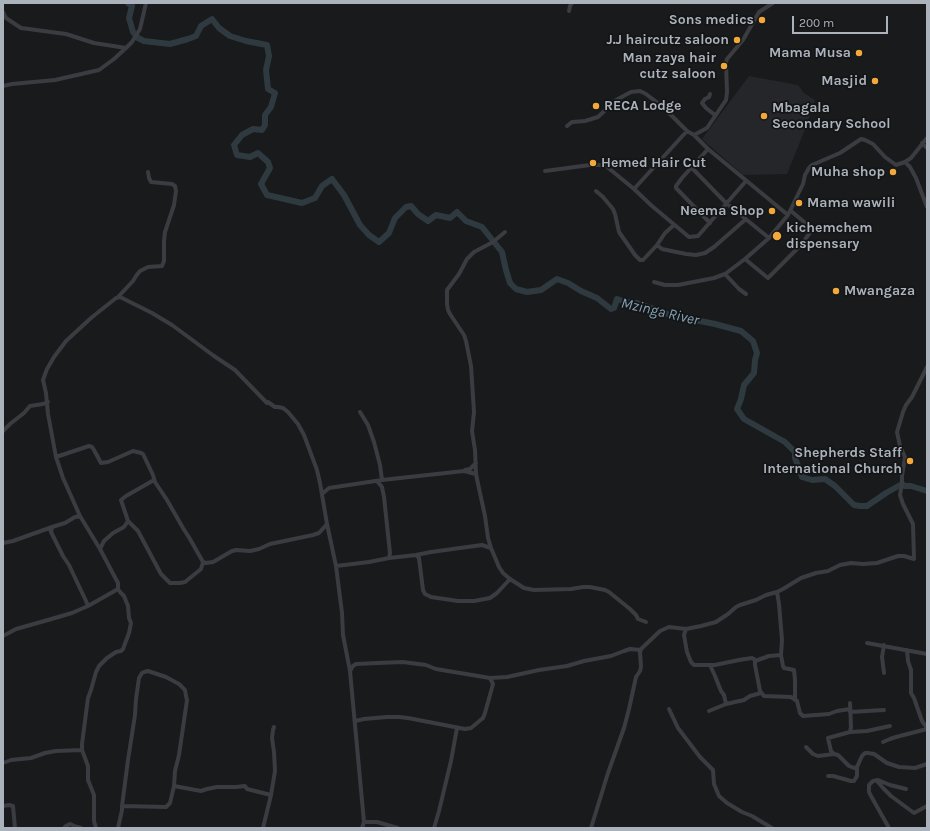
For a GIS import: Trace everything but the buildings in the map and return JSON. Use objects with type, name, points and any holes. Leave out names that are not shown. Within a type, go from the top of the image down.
[{"type":"street","points":[[3,86],[55,80],[99,70],[126,48],[138,32],[146,3]]},
{"type":"street","points":[[569,11],[569,7],[572,3]]},
{"type":"street","points":[[694,135],[707,128],[726,100],[727,59],[743,40],[759,12],[773,3]]},
{"type":"street","points":[[3,12],[6,18],[21,28],[66,34],[94,43],[126,48]]},
{"type":"street","points":[[567,126],[572,122],[585,121],[598,117],[616,100],[631,92],[637,91],[646,94],[655,100],[687,131],[694,135],[708,149],[746,181],[810,228],[802,244],[768,278],[745,259]]},
{"type":"street","points":[[710,94],[710,97],[705,99],[702,103],[715,115]]},
{"type":"street","points":[[634,189],[687,131]]},
{"type":"street","points":[[654,282],[665,285],[678,285],[714,278],[725,274],[769,238],[789,213],[803,184],[805,175],[812,165],[840,153],[861,140],[865,140],[873,144],[885,157],[895,164],[900,164],[911,158],[927,138]]},
{"type":"street","points":[[922,143],[927,148]]},
{"type":"street","points":[[708,149],[677,184],[676,188],[710,223]]},
{"type":"street","points":[[905,162],[910,167],[920,186],[927,207]]},
{"type":"street","points":[[545,171],[590,165],[603,165],[608,167],[689,237],[698,236],[746,181]]},
{"type":"street","points":[[691,167],[726,203],[769,238]]},
{"type":"street","points":[[96,828],[94,821],[94,795],[88,780],[88,766],[82,750],[88,698],[99,666],[116,652],[121,651],[129,633],[131,623],[128,606],[124,596],[118,589],[118,583],[80,516],[63,478],[56,457],[48,414],[48,402],[43,380],[54,357],[66,341],[80,327],[118,297],[144,268],[162,266],[164,261],[165,232],[174,205],[176,191],[175,186],[172,184],[151,182],[148,172]]},
{"type":"street","points":[[920,186],[926,190]]},
{"type":"street","points":[[596,191],[613,209],[619,232],[635,256],[640,260],[643,260],[657,245],[665,233],[674,225]]},
{"type":"street","points":[[657,245],[662,249],[686,254],[696,255],[705,253],[746,219]]},
{"type":"street","points":[[505,232],[493,242],[474,252],[467,259],[459,274],[447,290],[448,310],[464,335],[466,341],[474,412],[472,431],[476,474],[491,548],[503,573],[524,588],[534,590],[590,587],[605,590],[610,592],[630,609],[638,619],[646,622]]},
{"type":"street","points":[[725,274],[739,289],[746,294]]},
{"type":"street","points":[[118,297],[146,310],[178,329],[235,370],[267,403],[268,402],[275,407],[283,408],[288,412],[298,424],[304,435],[321,484],[327,524],[336,566],[343,635],[350,671],[355,721],[364,822],[362,828]]},
{"type":"street","points":[[591,828],[624,728],[636,677],[641,667],[641,650],[663,629],[669,627],[686,629],[716,622],[740,605],[777,592],[801,578],[828,571],[840,565],[851,563],[877,563],[898,556],[904,556],[914,560],[913,524],[900,495],[905,456],[900,446],[897,432],[906,405],[912,397],[927,366]]},
{"type":"street","points":[[3,431],[30,406],[48,402]]},
{"type":"street","points":[[360,412],[368,425],[374,442],[383,480],[381,486]]},
{"type":"street","points":[[56,457],[89,446],[92,447],[101,463],[108,462],[133,451],[143,454],[154,480],[154,482],[167,500],[202,562],[201,570],[185,582],[170,583],[161,574],[138,530],[128,521],[121,500],[154,480]]},
{"type":"street","points":[[322,494],[329,488],[464,471],[470,469],[476,463]]},
{"type":"street","points":[[464,471],[476,474]]},
{"type":"street","points":[[377,481],[381,486],[384,497],[390,553],[389,558]]},
{"type":"street","points":[[321,484],[329,488]]},
{"type":"street","points":[[3,543],[66,523],[75,516],[80,516]]},
{"type":"street","points":[[100,549],[107,538],[124,527],[128,521]]},
{"type":"street","points":[[202,562],[213,562],[236,550],[250,551],[270,544],[313,535],[319,533],[327,524]]},
{"type":"street","points":[[52,527],[52,533],[88,606]]},
{"type":"street","points":[[336,566],[482,545],[491,548]]},
{"type":"street","points":[[416,555],[419,558],[423,590],[425,594],[431,597],[466,602],[490,598],[510,579]]},
{"type":"street","points":[[3,636],[16,629],[72,613],[118,589]]},
{"type":"street","points":[[777,592],[780,604],[782,666],[784,668],[794,670],[795,699],[797,701],[800,713],[803,716],[829,714],[837,711],[850,710],[884,710]]},
{"type":"street","points":[[686,629],[684,635],[687,652],[691,662],[696,666],[717,665],[752,658],[755,661],[770,656],[781,655]]},
{"type":"street","points":[[867,643],[926,653]]},
{"type":"street","points":[[884,645],[882,657],[884,674]]},
{"type":"street","points":[[350,671],[356,664],[402,662],[426,665],[436,669],[490,678],[515,676],[539,670],[567,666],[611,656],[624,650],[641,650]]},
{"type":"street","points":[[883,742],[927,729],[922,721],[911,693],[911,670],[908,662],[907,650]]},
{"type":"street","points":[[755,661],[754,665],[757,680],[761,693],[764,696],[791,697],[795,699]]},
{"type":"street","points":[[710,665],[724,695],[726,704]]},
{"type":"street","points":[[118,828],[122,810],[122,806],[135,714],[139,678],[144,672],[148,671],[166,677],[179,684],[185,690],[187,700],[179,755],[175,771],[174,786],[170,803],[166,807],[122,806]]},
{"type":"street","points":[[355,721],[398,717],[457,728],[471,728],[483,718],[485,713],[493,684],[490,678]]},
{"type":"street","points":[[709,711],[761,693]]},
{"type":"street","points":[[850,704],[850,732]]},
{"type":"street","points":[[669,709],[678,728],[700,757],[713,770],[714,784],[719,796],[727,804],[772,828]]},
{"type":"street","points":[[857,766],[856,768],[852,768],[840,757],[834,754],[831,751],[828,738],[850,732],[867,731],[890,726]]},
{"type":"street","points":[[262,828],[271,795],[275,772],[272,738],[274,727]]},
{"type":"street","points":[[434,828],[457,728]]},
{"type":"street","points":[[806,747],[813,754],[818,756],[834,754]]},
{"type":"street","points":[[3,763],[11,760],[31,758],[56,751],[82,750]]},
{"type":"street","points":[[828,776],[833,776],[851,782],[854,781],[857,776],[857,766],[865,753],[874,754],[887,763],[899,768],[915,768],[927,764]]},
{"type":"street","points":[[876,780],[891,796],[914,812],[927,806]]},
{"type":"street","points":[[890,828],[869,792],[869,785],[876,780],[890,785],[906,788]]},
{"type":"street","points":[[174,786],[201,791],[207,788],[246,786],[248,789],[271,795]]},
{"type":"street","points":[[3,806],[13,806],[15,828]]},
{"type":"street","points":[[364,822],[377,822],[398,828]]},
{"type":"street","points":[[64,828],[70,824],[77,828],[81,828]]},
{"type":"shaded area","name":"Mbagala Secondary School","points":[[749,76],[798,85],[804,93],[815,100],[787,174],[743,175],[702,139]]},
{"type":"waterway","name":"Mzinga River","points":[[128,3],[132,6],[129,18],[133,32],[138,38],[144,41],[170,44],[188,39],[196,36],[201,26],[212,19],[219,28],[230,36],[267,45],[269,56],[266,70],[268,89],[275,93],[271,107],[265,115],[265,125],[262,130],[253,129],[242,135],[234,145],[237,155],[250,157],[258,153],[268,162],[270,168],[261,184],[267,195],[302,203],[315,198],[322,186],[332,179],[344,195],[360,225],[369,235],[379,242],[389,233],[395,218],[406,207],[411,206],[418,214],[428,221],[436,215],[450,218],[457,212],[466,221],[482,227],[502,252],[510,283],[516,289],[527,292],[541,290],[557,279],[597,298],[611,309],[614,308],[617,299],[637,303],[670,315],[741,331],[753,341],[757,353],[754,373],[744,385],[737,409],[744,419],[785,442],[795,452],[795,458],[802,477],[812,480],[825,479],[835,486],[854,505],[860,506],[867,506],[902,484],[927,491]]},
{"type":"place","name":"Sons medics","points":[[762,20]]},
{"type":"place","name":"J.J haircutz saloon","points":[[737,40]]},
{"type":"place","name":"Mama Musa","points":[[859,53]]},
{"type":"place","name":"Man zaya hair cutz saloon","points":[[724,66]]},
{"type":"place","name":"Masjid","points":[[875,81]]},
{"type":"place","name":"RECA Lodge","points":[[596,106]]},
{"type":"place","name":"Mbagala Secondary School","points":[[764,116]]},
{"type":"place","name":"Hemed Hair Cut","points":[[593,163]]},
{"type":"place","name":"Muha shop","points":[[893,172]]},
{"type":"place","name":"Mama wawili","points":[[799,203]]},
{"type":"place","name":"Neema Shop","points":[[772,211]]},
{"type":"place","name":"kichemchem dispensary","points":[[777,236]]},
{"type":"place","name":"Mwangaza","points":[[836,291]]},
{"type":"place","name":"Shepherds Staff International Church","points":[[910,461]]}]
